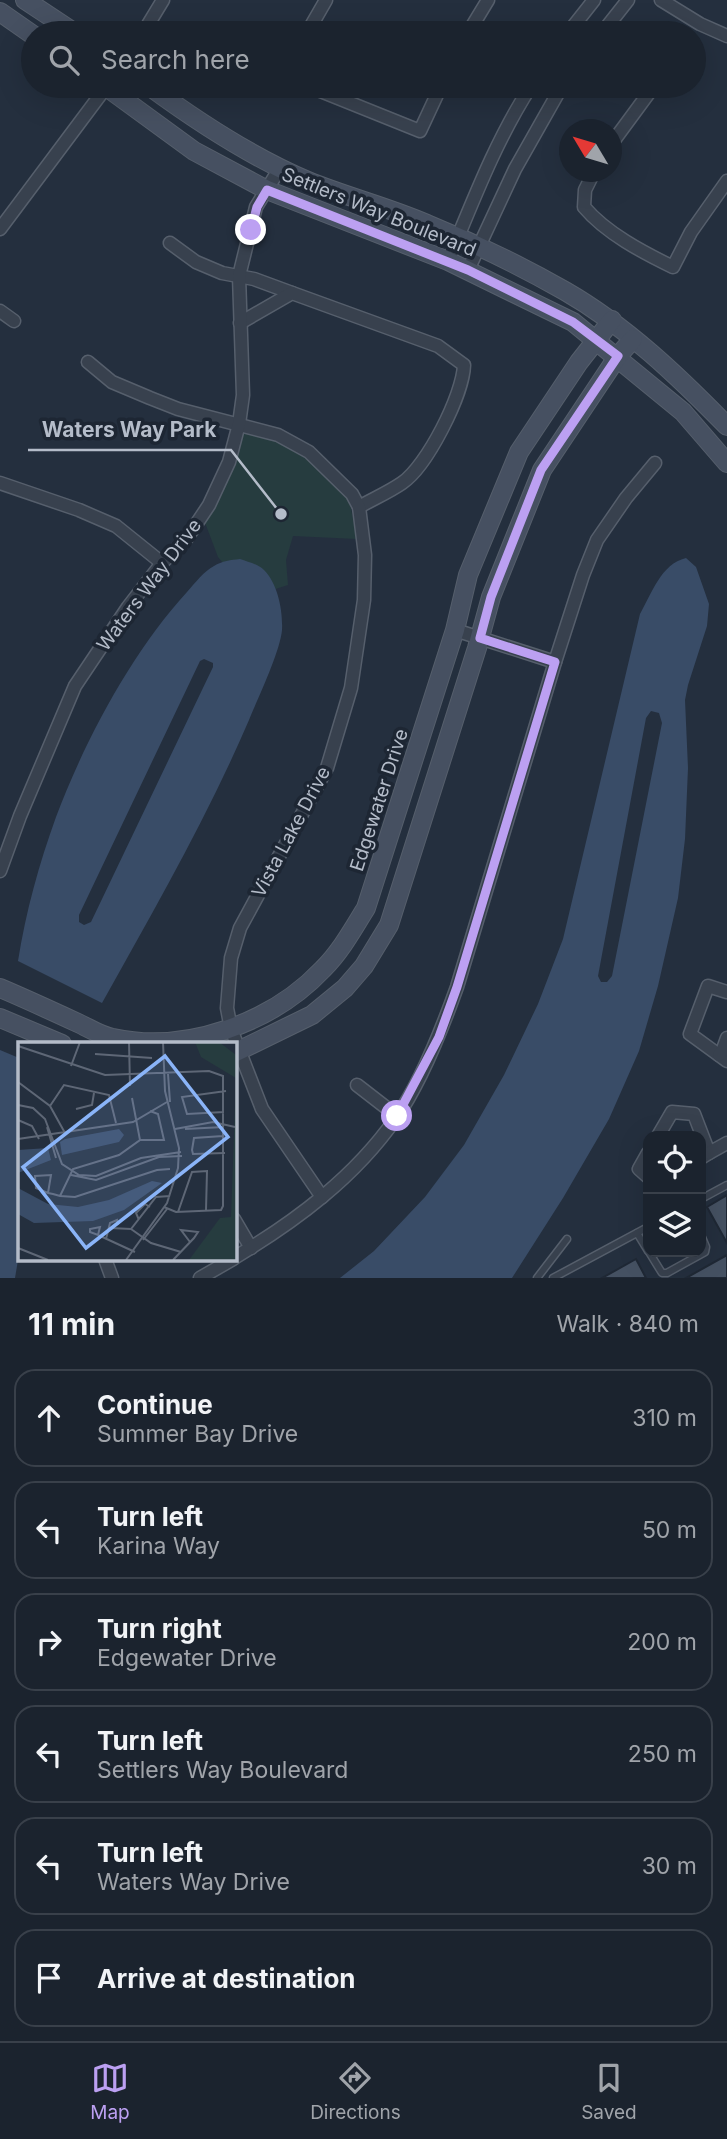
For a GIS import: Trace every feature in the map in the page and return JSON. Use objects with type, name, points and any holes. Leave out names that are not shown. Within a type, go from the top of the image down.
[{"type":"street","points":[[26,0],[57,21]]},
{"type":"street","points":[[150,21],[163,0]]},
{"type":"street","points":[[314,21],[326,0]]},
{"type":"street","points":[[475,21],[488,0]]},
{"type":"street","points":[[577,21],[594,0]]},
{"type":"street","points":[[611,21],[628,0]]},
{"type":"street","points":[[661,0],[687,21]]},
{"type":"street","points":[[0,12],[21,27]]},
{"type":"street","points":[[706,31],[727,36]]},
{"type":"street","points":[[0,229],[97,98]]},
{"type":"street","name":"Settlers Way Boulevard","points":[[122,98],[194,151],[267,190],[448,261],[573,322],[618,356],[683,412],[727,463]]},
{"type":"street","name":"Settlers Way Boulevard","points":[[166,98],[217,133],[280,168],[427,224],[515,264],[566,291],[612,320],[687,385],[727,426]]},
{"type":"street","points":[[338,98],[420,131],[435,98]]},
{"type":"street","points":[[448,261],[492,156],[523,98]]},
{"type":"street","points":[[468,270],[515,169],[555,98]]},
{"type":"street","points":[[622,128],[645,98]]},
{"type":"street","name":"Waters Way Drive","points":[[0,871],[20,816],[75,686],[128,607],[162,563],[187,538],[209,505],[229,462],[243,395],[239,276],[257,207],[280,168]]},
{"type":"street","points":[[589,182],[585,190],[584,206],[592,216],[643,253],[673,267],[691,232],[727,181]]},
{"type":"street","points":[[88,362],[112,382],[150,398],[178,409],[278,436],[309,452],[352,495],[359,507],[404,482],[431,451],[458,396],[464,379],[464,365],[438,346],[292,293],[222,273],[196,262],[170,243]]},
{"type":"street","points":[[240,323],[292,293]]},
{"type":"street","points":[[0,311],[14,321]]},
{"type":"street","name":"Edgewater Drive","points":[[162,1042],[201,1038],[231,1029],[290,998],[342,948],[366,908],[455,630],[468,575],[519,452],[612,320]]},
{"type":"street","points":[[237,1053],[312,1015],[345,988],[364,966],[389,925],[491,597],[541,470],[618,356],[633,339]]},
{"type":"street","points":[[236,1257],[323,1197],[369,1154],[397,1116],[439,1037],[457,987],[555,662],[597,540],[625,498],[655,463]]},
{"type":"street","points":[[0,483],[79,510],[116,526],[162,563]]},
{"type":"street","name":"Vista Lake Drive","points":[[234,1042],[228,1008],[231,958],[240,928],[327,768],[351,688],[364,589],[365,555],[359,507]]},
{"type":"street","points":[[455,630],[555,662]]},
{"type":"street","points":[[723,1058],[690,1034],[708,986],[727,992]]},
{"type":"street","name":"Edgewater Drive","points":[[0,988],[110,1038],[144,1042]]},
{"type":"street","points":[[0,1018],[57,1042]]},
{"type":"street","points":[[723,1058],[722,1052],[727,1038]]},
{"type":"street","name":"Vista Lake Drive","points":[[237,1053],[261,1109],[323,1197]]},
{"type":"street","points":[[356,1085],[397,1116]]},
{"type":"street","points":[[661,1131],[672,1112],[694,1114],[698,1131]]},
{"type":"street","points":[[706,1155],[727,1143]]},
{"type":"street","points":[[236,1222],[251,1248]]},
{"type":"street","points":[[106,1260],[112,1278]]},
{"type":"street","points":[[200,1278],[231,1260]]},
{"type":"lane","points":[[706,1196],[727,1185]]},
{"type":"lane","points":[[553,1278],[643,1230]]},
{"type":"lane","points":[[638,1233],[643,1242]]},
{"type":"lane","points":[[537,1278],[567,1239]]},
{"type":"lane","points":[[652,1257],[662,1273],[667,1273],[696,1257]]},
{"type":"green space","points":[[244,430],[278,441],[307,458],[349,499],[357,539],[293,536],[286,560],[288,585],[266,592],[227,568],[218,557],[204,520]]},
{"type":"water","points":[[686,558],[696,567],[709,604],[707,626],[685,700],[688,768],[685,839],[678,898],[658,986],[639,1051],[609,1119],[512,1278],[340,1278],[374,1251],[425,1197],[464,1145],[504,1075],[538,1004],[563,939],[640,614],[658,580],[677,561]],"holes":[[[651,711],[659,713],[662,723],[612,976],[607,982],[601,982],[598,976],[646,718]]]},
{"type":"water","points":[[240,559],[259,566],[273,583],[282,615],[282,630],[277,650],[216,792],[102,1003],[18,961],[39,870],[56,817],[81,758],[129,669],[167,616],[207,571],[217,564]],"holes":[[[204,659],[213,663],[91,922],[84,925],[79,922],[79,915],[200,661]]]},
{"type":"water","points":[[0,1050],[18,1058],[18,1260],[15,1278],[0,1278]]},
{"type":"building","points":[[727,1195],[727,1243],[707,1207]]},
{"type":"building","points":[[727,1255],[727,1278],[686,1278]]},
{"type":"building","points":[[636,1259],[646,1278],[602,1278]]},
{"type":"place","name":"Waters Way Park","points":[[281,514]]},
{"type":"route","points":[[251,230],[257,207],[267,190],[468,270],[573,322],[618,356],[541,470],[491,597],[480,638],[555,662],[457,987],[439,1037],[397,1116]]}]
